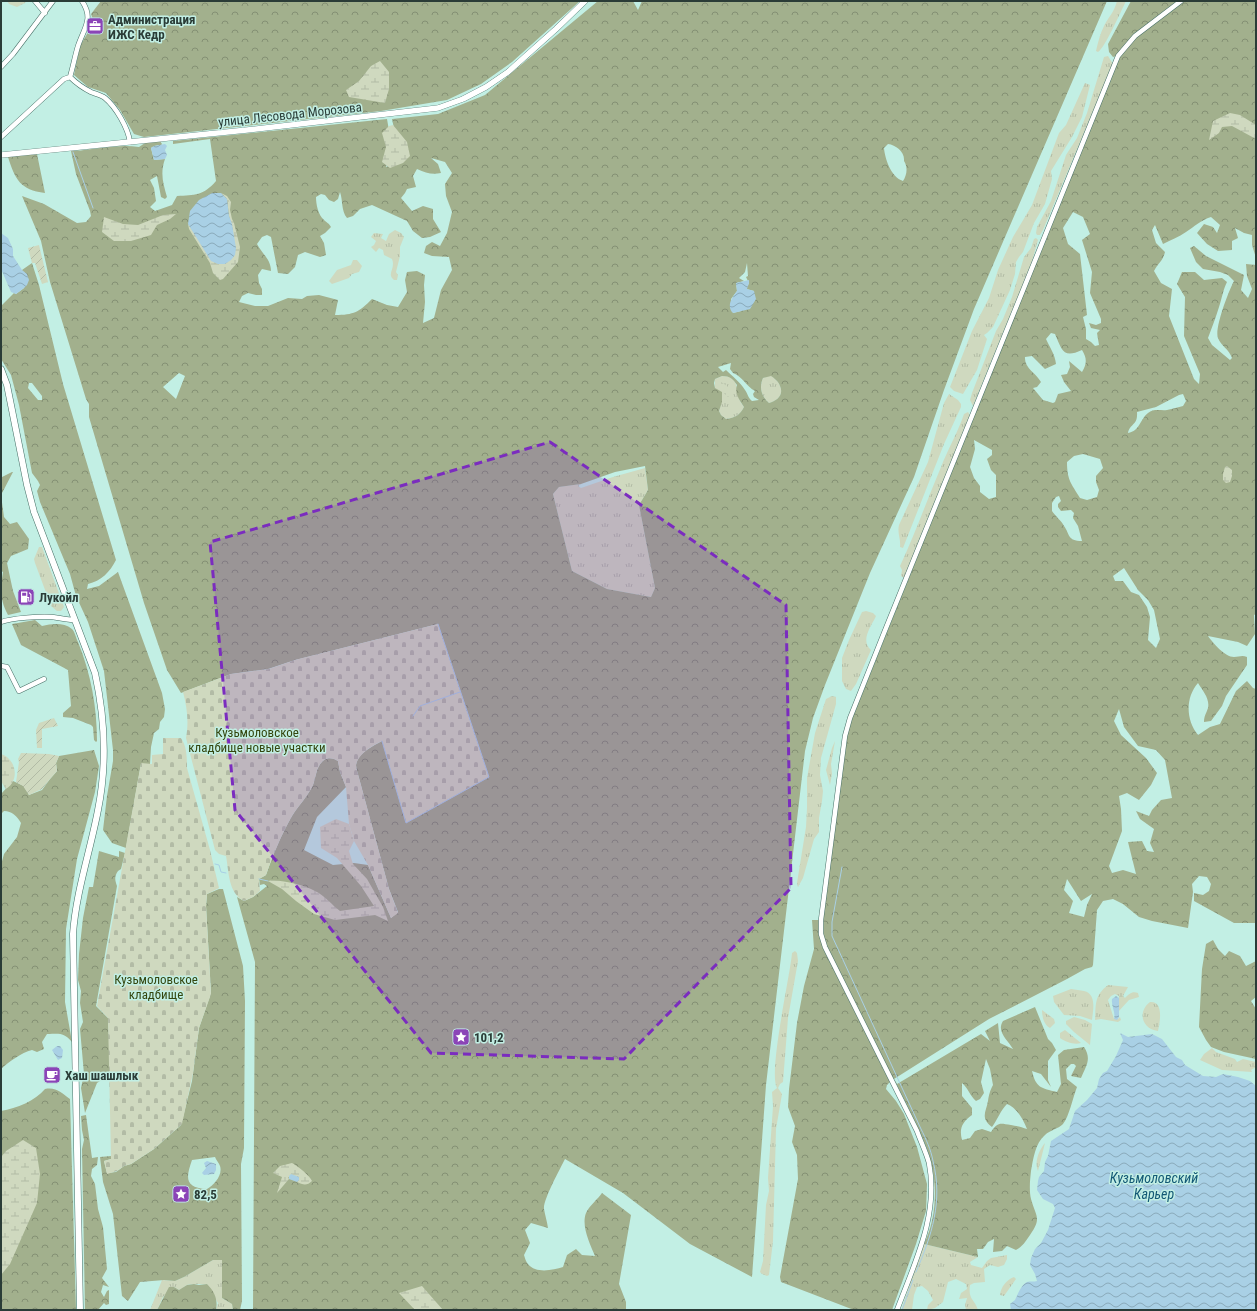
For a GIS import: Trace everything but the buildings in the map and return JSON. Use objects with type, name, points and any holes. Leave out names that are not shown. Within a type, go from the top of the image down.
[{"type":"main road","points":[[1,369],[7,385],[27,485],[34,512],[95,673],[100,699],[104,756],[98,810],[79,892],[73,934],[80,1310]]},
{"type":"street","points":[[36,1],[45,13]]},
{"type":"street","points":[[2,63],[13,54],[53,1]]},
{"type":"street","points":[[70,77],[88,20],[87,12],[82,1]]},
{"type":"street","name":"улица Лесовода Морозова","points":[[1,155],[413,112],[438,108],[463,99],[486,87],[508,72],[585,1]]},
{"type":"street","points":[[897,1310],[928,1225],[932,1195],[931,1179],[925,1150],[917,1131],[825,947],[822,938],[821,920],[845,736],[850,718],[884,633],[1118,56],[1135,36],[1181,1]]},
{"type":"street","points":[[1,137],[64,79],[70,77]]},
{"type":"street","points":[[70,77],[82,87],[105,98],[126,128],[130,142]]},
{"type":"street","points":[[1,622],[8,620],[52,617],[65,620],[75,620]]},
{"type":"street","points":[[1,666],[7,667],[19,691],[44,678]]},
{"type":"highlighted area","points":[[550,442],[786,605],[791,888],[624,1059],[431,1053],[235,810],[210,542]]},
{"type":"green space","points":[[7,1],[26,1],[17,7],[9,4]]},
{"type":"green space","points":[[101,1],[580,1],[512,62],[481,84],[447,100],[381,111],[144,137],[134,134],[120,110],[106,93],[88,87],[74,75],[80,46],[94,22],[91,14]]},
{"type":"green space","points":[[598,1],[633,1],[638,10],[642,1],[1107,1],[974,309],[914,477],[870,573],[813,718],[805,751],[766,1085],[752,1277],[690,1244],[623,1193],[565,1159],[552,1184],[544,1205],[548,1228],[531,1223],[525,1230],[530,1243],[524,1255],[527,1263],[531,1267],[540,1270],[563,1267],[567,1255],[576,1249],[582,1255],[595,1256],[585,1229],[585,1218],[587,1210],[602,1193],[631,1215],[619,1284],[626,1302],[626,1310],[253,1310],[255,962],[237,897],[244,901],[253,897],[267,886],[264,884],[260,885],[259,879],[266,875],[284,830],[311,789],[319,765],[327,758],[331,758],[338,761],[340,772],[346,787],[317,817],[304,850],[333,865],[354,863],[368,865],[391,918],[398,912],[389,889],[356,765],[363,753],[382,741],[438,624],[295,660],[268,669],[231,674],[181,693],[167,670],[144,603],[89,417],[89,404],[86,399],[50,282],[41,241],[22,196],[44,204],[77,223],[86,222],[91,216],[90,211],[76,174],[71,151],[118,146],[139,147],[145,143],[160,141],[162,144],[161,145],[151,148],[154,160],[165,159],[162,173],[167,197],[165,199],[161,197],[157,176],[150,180],[154,188],[156,201],[150,207],[155,211],[172,205],[177,196],[194,195],[203,192],[216,181],[210,139],[173,144],[173,141],[387,119],[392,148],[386,167],[401,161],[392,119],[438,114],[485,95]],"holes":[[[888,144],[897,147],[903,155],[906,168],[906,174],[903,181],[892,172],[887,162],[884,148]],[[431,158],[445,162],[452,173],[445,184],[446,196],[452,212],[447,233],[440,246],[432,242],[426,246],[424,253],[432,256],[449,257],[452,270],[441,290],[434,318],[423,323],[425,275],[417,271],[407,272],[405,280],[407,292],[398,307],[387,305],[372,299],[356,312],[335,315],[338,300],[319,295],[307,296],[302,299],[288,298],[268,306],[255,306],[239,302],[242,296],[248,293],[262,295],[258,275],[262,269],[271,271],[270,263],[257,244],[262,237],[267,235],[271,237],[278,273],[288,274],[295,267],[298,255],[305,252],[320,257],[326,255],[324,243],[320,236],[331,227],[320,215],[316,203],[316,197],[321,194],[325,195],[329,200],[334,202],[338,199],[340,192],[344,212],[347,218],[353,216],[360,209],[372,205],[407,221],[413,231],[422,238],[430,237],[441,232],[433,219],[433,209],[423,206],[412,211],[401,198],[407,189],[416,187],[413,176],[417,169],[423,172],[435,174],[441,173],[438,164]],[[747,263],[748,276],[746,277],[749,283],[746,289],[754,291],[753,301],[741,311],[733,313],[731,299],[737,291],[736,283],[744,281],[739,278],[745,272]],[[731,363],[730,369],[733,373],[739,376],[755,391],[753,394],[754,397],[759,400],[752,401],[743,387],[726,370],[723,372],[718,367]],[[179,373],[185,376],[176,399],[163,387]],[[722,376],[729,377],[736,383],[737,394],[744,407],[737,416],[726,419],[721,415],[719,411],[722,402],[722,392],[715,388],[715,379]],[[771,376],[780,386],[781,392],[779,397],[775,401],[769,403],[764,397],[761,385],[763,378]],[[645,466],[648,490],[639,505],[655,588],[651,597],[607,589],[572,571],[553,494],[559,487],[581,484],[615,472]]]},
{"type":"green space","points":[[1117,1],[1126,1],[1109,37],[1098,52],[1096,51],[1101,32]]},
{"type":"green space","points":[[1131,1],[1180,1],[1134,35],[1117,56],[1113,57],[1109,52],[1108,44]]},
{"type":"green space","points":[[1183,1],[1256,1],[1256,258],[1252,245],[1252,235],[1235,228],[1238,238],[1232,241],[1232,250],[1218,251],[1207,244],[1197,233],[1204,224],[1213,227],[1217,233],[1220,225],[1211,217],[1163,244],[1155,225],[1152,230],[1156,243],[1165,252],[1163,258],[1154,271],[1161,283],[1172,289],[1169,316],[1194,379],[1199,384],[1200,374],[1184,336],[1185,297],[1177,284],[1182,272],[1195,272],[1204,280],[1222,278],[1227,282],[1208,338],[1212,345],[1230,360],[1232,358],[1231,355],[1219,341],[1217,333],[1223,310],[1234,281],[1228,275],[1203,269],[1196,262],[1190,248],[1194,246],[1206,256],[1244,275],[1241,290],[1248,298],[1252,289],[1247,276],[1246,264],[1256,265],[1255,634],[1247,646],[1238,642],[1208,636],[1216,646],[1227,655],[1234,657],[1247,657],[1247,665],[1211,721],[1204,722],[1208,708],[1208,701],[1198,683],[1189,702],[1189,716],[1198,735],[1210,727],[1220,724],[1236,691],[1247,681],[1253,688],[1256,689],[1256,923],[1234,923],[1194,901],[1194,893],[1203,895],[1209,891],[1211,884],[1207,877],[1199,876],[1192,884],[1193,892],[1188,928],[1139,917],[1123,904],[1113,899],[1103,901],[1097,910],[1092,967],[1085,969],[989,1019],[893,1080],[824,942],[822,921],[847,736],[852,719],[1119,57],[1136,37]],"holes":[[[1073,212],[1083,217],[1090,234],[1082,240],[1092,272],[1090,293],[1101,319],[1101,323],[1096,325],[1089,323],[1091,328],[1100,330],[1097,333],[1099,345],[1095,346],[1086,339],[1086,329],[1083,317],[1087,315],[1080,254],[1068,244],[1063,228]],[[1051,333],[1055,334],[1064,351],[1071,354],[1082,350],[1086,358],[1086,364],[1082,372],[1069,361],[1070,367],[1067,374],[1061,375],[1071,391],[1058,394],[1055,402],[1053,403],[1043,400],[1033,388],[1037,387],[1041,382],[1028,367],[1025,361],[1025,357],[1032,356],[1045,369],[1056,364],[1046,339]],[[1183,394],[1186,401],[1183,406],[1167,410],[1150,411],[1135,430],[1128,433],[1130,427],[1136,420],[1137,412],[1156,407]],[[974,440],[992,450],[992,455],[987,459],[991,470],[996,475],[996,497],[989,499],[980,492],[980,486],[974,478],[970,467],[975,449]],[[1083,454],[1100,459],[1103,468],[1096,476],[1096,482],[1099,490],[1097,497],[1087,500],[1080,498],[1070,481],[1067,462],[1074,456]],[[1059,496],[1061,501],[1058,504],[1058,507],[1061,511],[1071,510],[1074,513],[1073,518],[1078,526],[1082,541],[1077,541],[1071,538],[1063,524],[1052,511],[1052,503],[1056,497]],[[1124,568],[1138,590],[1148,600],[1154,610],[1160,639],[1156,648],[1148,640],[1150,617],[1147,607],[1139,595],[1131,592],[1123,581],[1115,581],[1113,576]],[[1119,709],[1124,727],[1138,746],[1156,750],[1165,760],[1172,798],[1161,800],[1149,816],[1136,811],[1140,819],[1154,829],[1150,843],[1154,852],[1147,851],[1142,841],[1128,842],[1136,874],[1123,870],[1112,873],[1109,866],[1122,831],[1119,796],[1127,793],[1139,800],[1151,785],[1157,773],[1146,758],[1121,735],[1114,721]],[[1067,879],[1081,901],[1092,894],[1084,917],[1069,913],[1073,901],[1064,890]]]},
{"type":"green space","points":[[1108,56],[1113,64],[1043,230],[1040,235],[1037,235],[1037,227],[1051,201],[1066,155],[1077,138],[1087,113],[1104,57]]},
{"type":"green space","points":[[380,61],[389,72],[389,89],[385,103],[349,97],[346,90],[359,81],[371,66]]},
{"type":"green space","points":[[1085,83],[1090,85],[1082,117],[1072,137],[1051,171],[1052,179],[1045,204],[1034,223],[1023,252],[1016,262],[1015,274],[1010,290],[993,327],[984,335],[987,339],[977,370],[963,394],[954,391],[950,387],[972,331],[989,298],[998,270],[1013,237],[1032,205],[1059,133],[1066,125]]},
{"type":"green space","points":[[1230,113],[1240,115],[1256,125],[1256,139],[1232,126],[1222,127],[1219,133],[1209,140],[1213,121]]},
{"type":"green space","points":[[393,125],[407,142],[410,156],[403,163],[390,168],[382,162],[386,147],[382,133],[389,126]]},
{"type":"green space","points":[[37,154],[45,193],[24,186],[16,177],[8,157]]},
{"type":"green space","points":[[221,193],[227,196],[231,202],[230,210],[240,247],[238,262],[223,279],[220,280],[213,273],[210,263],[189,229],[188,224],[196,235],[233,230],[229,216],[227,199]]},
{"type":"green space","points":[[176,214],[170,219],[157,225],[151,235],[131,241],[114,241],[102,232],[104,217],[123,224],[138,225],[163,215]]},
{"type":"green space","points":[[395,230],[401,233],[404,237],[400,247],[400,256],[396,272],[398,275],[397,280],[394,280],[391,276],[393,266],[392,259],[384,255],[383,250],[379,248],[376,252],[371,247],[376,241],[371,237],[374,233],[383,234],[381,238],[386,241],[389,234]]},
{"type":"green space","points":[[1036,238],[1038,240],[1031,265],[973,406],[970,400],[972,393],[996,331],[1003,319],[1012,297],[1024,257]]},
{"type":"green space","points":[[39,245],[48,282],[42,284],[35,263],[32,263],[28,248]]},
{"type":"green space","points":[[353,260],[357,260],[362,266],[359,272],[352,274],[349,278],[332,284],[329,281],[337,270],[351,265]]},
{"type":"green space","points":[[32,263],[39,285],[63,384],[116,560],[108,572],[101,578],[88,584],[87,589],[99,586],[118,572],[162,693],[165,709],[164,717],[160,722],[159,729],[154,733],[150,764],[141,764],[126,848],[112,843],[103,830],[113,761],[104,671],[88,622],[76,596],[70,574],[40,502],[37,491],[40,485],[32,473],[19,405],[11,375],[1,359],[1,306],[14,293],[16,294],[24,288],[22,270]],"holes":[[[29,383],[32,383],[42,396],[42,400],[38,400],[28,388]]]},
{"type":"green space","points":[[771,375],[779,383],[781,392],[775,401],[769,403],[763,394],[761,385],[763,378]]},
{"type":"green space","points":[[722,376],[727,376],[734,380],[737,386],[739,399],[744,407],[737,416],[726,419],[719,411],[721,396],[715,388],[715,379]]},
{"type":"green space","points":[[720,381],[728,387],[731,394],[728,397],[717,387],[716,384]]},
{"type":"green space","points":[[949,394],[958,400],[961,407],[944,444],[903,548],[900,547],[898,531],[899,525],[928,462],[944,403]]},
{"type":"green space","points":[[968,412],[970,415],[967,425],[904,578],[901,576],[902,570],[900,566],[964,414]]},
{"type":"green space","points":[[1227,466],[1232,470],[1232,476],[1230,482],[1226,483],[1223,480],[1223,474],[1225,467]]},
{"type":"green space","points":[[645,468],[648,490],[639,505],[655,588],[651,597],[607,589],[572,571],[553,494],[559,487],[581,484],[578,486],[581,488]]},
{"type":"green space","points":[[13,472],[1,495],[2,477]]},
{"type":"green space","points":[[1,495],[4,517],[10,524],[17,522],[29,539],[28,549],[11,556],[7,563],[13,591],[21,612],[8,615],[1,595],[3,572],[1,571]]},
{"type":"green space","points":[[39,547],[42,547],[64,607],[61,611],[57,611],[51,606],[35,563],[34,559]]},
{"type":"green space","points":[[866,611],[873,613],[876,616],[866,638],[866,642],[871,650],[856,684],[851,691],[846,689],[842,681],[842,658],[862,612]]},
{"type":"green space","points":[[35,620],[42,626],[54,624],[65,625],[74,632],[83,654],[90,678],[96,716],[96,742],[94,740],[93,727],[91,725],[73,718],[63,717],[63,713],[71,706],[68,670],[21,645],[12,624]]},
{"type":"green space","name":"Кузьмоловское кладбище новые участки","points":[[438,624],[489,777],[406,823],[382,741],[370,747],[357,761],[357,770],[389,889],[398,913],[391,918],[368,865],[354,841],[349,824],[346,787],[340,772],[338,761],[331,758],[327,758],[319,765],[311,789],[288,823],[266,875],[259,879],[260,891],[253,897],[244,901],[235,893],[230,882],[226,856],[219,854],[215,850],[186,738],[187,715],[183,692],[231,674],[269,669],[295,660]]},
{"type":"green space","points":[[832,696],[836,697],[836,704],[821,758],[820,775],[823,791],[819,818],[819,832],[814,839],[803,878],[798,887],[797,883],[806,827],[807,778],[815,733],[826,699]]},
{"type":"green space","points":[[54,718],[58,726],[42,729],[42,748],[37,748],[36,730],[39,723]]},
{"type":"green space","name":"Кузьмоловское кладбище","points":[[163,738],[181,738],[186,749],[187,768],[219,888],[207,894],[206,906],[211,994],[199,1028],[193,1073],[182,1124],[154,1149],[131,1164],[107,1174],[104,1161],[111,1159],[108,1018],[97,1006],[141,763],[152,764],[152,755],[163,754]]},
{"type":"green space","points":[[835,741],[831,764],[832,774],[830,785],[826,770]]},
{"type":"green space","points":[[94,750],[99,766],[95,792],[77,859],[66,929],[65,1002],[72,1042],[61,1034],[47,1034],[42,1042],[44,1049],[37,1052],[32,1050],[24,1053],[1,1069],[1,865],[4,854],[17,837],[21,823],[12,813],[4,811],[1,814],[1,794],[13,781],[24,786],[29,795],[42,790],[57,771],[56,763],[59,756]]},
{"type":"green space","points":[[21,753],[49,754],[59,756],[56,763],[57,771],[42,789],[29,795],[23,786],[16,782],[19,762],[18,759]]},
{"type":"green space","points":[[1,754],[11,761],[15,773],[13,781],[6,789],[1,781]]},
{"type":"green space","points":[[336,819],[349,824],[354,841],[349,851],[353,864],[367,879],[383,907],[388,921],[375,915],[335,920],[314,914],[282,889],[268,881],[285,882],[310,889],[322,895],[340,911],[374,906],[361,886],[337,858],[321,848],[320,827]]},
{"type":"green space","points":[[99,851],[119,857],[119,851],[125,853],[121,869],[115,877],[117,886],[96,1006],[108,1018],[111,1079],[97,1083],[85,1113],[81,1088],[84,1074],[80,1029],[83,1022],[80,1003],[81,991],[78,980],[79,954],[83,918],[89,887],[93,887]]},
{"type":"green space","points":[[223,889],[243,966],[245,1001],[244,1148],[241,1164],[242,1301],[240,1310],[233,1310],[232,1304],[222,1298],[222,1260],[213,1260],[175,1281],[164,1280],[140,1282],[128,1301],[122,1296],[113,1214],[103,1182],[100,1157],[111,1156],[111,1159],[104,1161],[107,1173],[116,1172],[154,1149],[181,1125],[192,1081],[199,1028],[211,993],[206,906],[207,894]],"holes":[[[215,1157],[221,1169],[215,1182],[207,1189],[191,1184],[188,1176],[192,1160]]]},
{"type":"green space","points":[[812,920],[820,920],[820,932],[891,1081],[887,1085],[886,1089],[904,1114],[917,1147],[927,1184],[926,1211],[916,1244],[892,1310],[854,1310],[781,1282],[780,1277],[798,1179],[797,1155],[792,1142],[795,1126],[788,1107],[789,1089],[797,1023],[804,986],[814,949]]},
{"type":"green space","points":[[1213,940],[1218,949],[1225,956],[1229,951],[1240,956],[1246,966],[1256,961],[1256,997],[1251,1001],[1256,1009],[1256,1059],[1224,1052],[1211,1047],[1199,1027],[1202,969],[1206,944]]},
{"type":"green space","points":[[795,951],[797,953],[798,961],[788,1018],[783,1082],[778,1088],[782,1094],[776,1129],[773,1241],[769,1275],[767,1276],[760,1272],[763,1261],[766,1205],[769,1191],[768,1178],[773,1106],[772,1092],[777,1088],[775,1079],[775,1064],[777,1045],[792,953]]},
{"type":"green space","points":[[1108,985],[1128,987],[1123,996],[1125,998],[1129,994],[1136,992],[1138,993],[1139,997],[1129,1000],[1118,1012],[1119,996],[1115,994],[1108,1000],[1114,1019],[1118,1019],[1120,1017],[1121,1020],[1118,1022],[1101,1019],[1095,1020],[1098,997],[1103,989]]},
{"type":"green space","points":[[1071,989],[1084,991],[1091,996],[1093,999],[1092,1020],[1080,1016],[1064,1015],[1054,1002],[1053,996]]},
{"type":"green space","points":[[1150,1002],[1157,1005],[1159,1008],[1160,1018],[1158,1031],[1148,1027],[1143,1020],[1144,1010]]},
{"type":"green space","points":[[1035,1007],[1048,1039],[1056,1050],[1048,1061],[1048,1080],[1051,1087],[1041,1074],[1032,1071],[1037,1084],[1043,1088],[1057,1092],[1061,1084],[1058,1055],[1064,1050],[1084,1047],[1088,1055],[1088,1059],[1081,1078],[1071,1076],[1076,1066],[1074,1064],[1071,1064],[1066,1069],[1067,1079],[1077,1087],[1067,1117],[1063,1124],[1047,1133],[1042,1138],[1035,1152],[1031,1171],[1030,1189],[1037,1221],[1034,1229],[1024,1244],[1016,1250],[1007,1246],[1002,1251],[993,1252],[994,1239],[988,1242],[983,1249],[977,1249],[978,1257],[924,1244],[932,1221],[935,1197],[935,1184],[931,1160],[916,1122],[894,1079],[897,1084],[981,1034],[990,1041],[985,1031],[998,1023],[1000,1043],[1013,1049],[1002,1032],[1001,1025],[1003,1021]],"holes":[[[986,1059],[990,1069],[993,1085],[985,1112],[986,1121],[992,1127],[1007,1104],[1014,1108],[1019,1114],[1027,1129],[1013,1125],[999,1124],[995,1126],[991,1132],[982,1129],[975,1131],[970,1138],[962,1140],[962,1126],[972,1115],[972,1108],[962,1096],[962,1083],[976,1101],[980,1099],[984,1093],[981,1082]]]},
{"type":"green space","points":[[1042,1010],[1054,1019],[1055,1023],[1050,1028],[1046,1025],[1042,1015]]},
{"type":"green space","points":[[1074,1017],[1092,1024],[1090,1045],[1066,1024],[1066,1021]]},
{"type":"green space","points":[[1065,1030],[1081,1043],[1070,1043],[1060,1038],[1060,1033]]},
{"type":"green space","points":[[1212,1048],[1216,1052],[1235,1059],[1237,1062],[1243,1059],[1256,1062],[1256,1067],[1251,1070],[1252,1072],[1222,1070],[1200,1060],[1204,1054]]},
{"type":"green space","points":[[45,1089],[56,1090],[70,1099],[76,1310],[1,1310],[1,1111],[25,1103],[36,1097]]},
{"type":"green space","points":[[86,1115],[92,1158],[98,1157],[97,1165],[92,1169],[91,1176],[95,1184],[98,1209],[103,1227],[107,1269],[102,1278],[109,1287],[103,1285],[101,1292],[104,1297],[109,1290],[109,1304],[106,1305],[104,1303],[98,1310],[85,1310],[82,1149],[84,1140],[81,1116]]},
{"type":"green space","points":[[23,1140],[36,1148],[40,1174],[37,1203],[10,1264],[1,1275],[1,1157],[6,1151]]},
{"type":"green space","points":[[1045,1143],[1038,1171],[1038,1156]]},
{"type":"green space","points":[[292,1163],[304,1171],[312,1181],[308,1184],[303,1184],[297,1182],[299,1180],[288,1177],[289,1179],[277,1193],[282,1177],[273,1173],[280,1166]]},
{"type":"green space","points":[[924,1244],[978,1257],[970,1262],[971,1265],[982,1268],[991,1258],[1007,1255],[1004,1265],[998,1267],[990,1265],[984,1269],[985,1282],[970,1285],[970,1294],[978,1310],[966,1310],[965,1305],[967,1298],[959,1299],[961,1293],[967,1289],[966,1284],[956,1279],[948,1282],[943,1302],[935,1308],[927,1310],[928,1305],[933,1300],[928,1291],[922,1286],[917,1287],[914,1295],[912,1310],[901,1310]]},
{"type":"green space","points":[[213,1260],[222,1260],[222,1298],[232,1304],[233,1310],[216,1310],[218,1303],[207,1284],[189,1284],[179,1290],[174,1287],[163,1297],[157,1310],[150,1310],[162,1280],[175,1281]]},
{"type":"green space","points":[[1014,1277],[1016,1279],[1004,1296],[1000,1295],[1004,1284]]},
{"type":"green space","points":[[207,1284],[210,1287],[216,1299],[216,1310],[157,1310],[169,1287],[174,1287],[179,1290],[187,1285]]},
{"type":"green space","points":[[422,1286],[443,1310],[415,1310],[399,1293]]},
{"type":"water","points":[[165,144],[167,146],[165,150],[167,155],[165,159],[154,160],[151,148]]},
{"type":"water","points":[[212,193],[221,193],[227,199],[229,216],[232,224],[236,248],[235,255],[225,264],[218,264],[211,261],[188,224],[190,211],[199,200]]},
{"type":"water","points":[[1,233],[8,238],[13,249],[13,256],[22,270],[27,274],[29,280],[27,285],[16,294],[11,292],[1,269]]},
{"type":"water","points":[[749,280],[747,289],[754,291],[756,299],[750,309],[733,313],[730,305],[737,291],[736,283]]},
{"type":"water","points":[[1116,996],[1119,998],[1119,1017],[1117,1020],[1114,1019],[1112,1002],[1112,999]]},
{"type":"water","name":"Кузьмоловский Карьер","points":[[1120,1033],[1128,1037],[1152,1034],[1162,1039],[1176,1057],[1182,1060],[1185,1065],[1203,1076],[1216,1077],[1223,1074],[1250,1081],[1256,1086],[1256,1310],[1011,1310],[1010,1304],[1015,1300],[1023,1285],[1027,1282],[1037,1281],[1030,1265],[1031,1258],[1035,1249],[1041,1243],[1048,1230],[1055,1208],[1053,1204],[1043,1199],[1037,1190],[1039,1177],[1044,1171],[1051,1141],[1069,1129],[1075,1111],[1097,1088],[1099,1079],[1103,1073],[1107,1071],[1123,1040]]},
{"type":"water","points":[[57,1046],[60,1046],[63,1050],[62,1058],[58,1060],[52,1050]]},
{"type":"water","points":[[207,1161],[216,1164],[214,1174],[204,1175],[202,1173],[206,1168],[204,1163]]},
{"type":"water","points":[[291,1174],[299,1177],[297,1182],[289,1179]]},
{"type":"waterway","points":[[73,152],[93,208]]},
{"type":"waterway","points":[[382,741],[406,823],[489,777],[438,624]]},
{"type":"waterway","points":[[413,716],[420,706],[460,692]]},
{"type":"waterway","points":[[215,864],[219,865],[221,872],[226,873]]},
{"type":"waterway","points":[[842,867],[832,922],[832,936],[930,1149],[936,1176],[937,1190],[934,1218],[927,1245],[916,1272]]},
{"type":"waterway","points":[[259,879],[268,881]]},
{"type":"waterway","points":[[902,1310],[913,1280]]},
{"type":"place","name":"Администрация ИЖС Кедр","points":[[95,26]]},
{"type":"place","name":"Лукойл","points":[[26,597]]},
{"type":"place","name":"101,2","points":[[461,1037]]},
{"type":"place","name":"Хаш шашлык","points":[[52,1075]]},
{"type":"place","name":"82,5","points":[[181,1194]]}]
